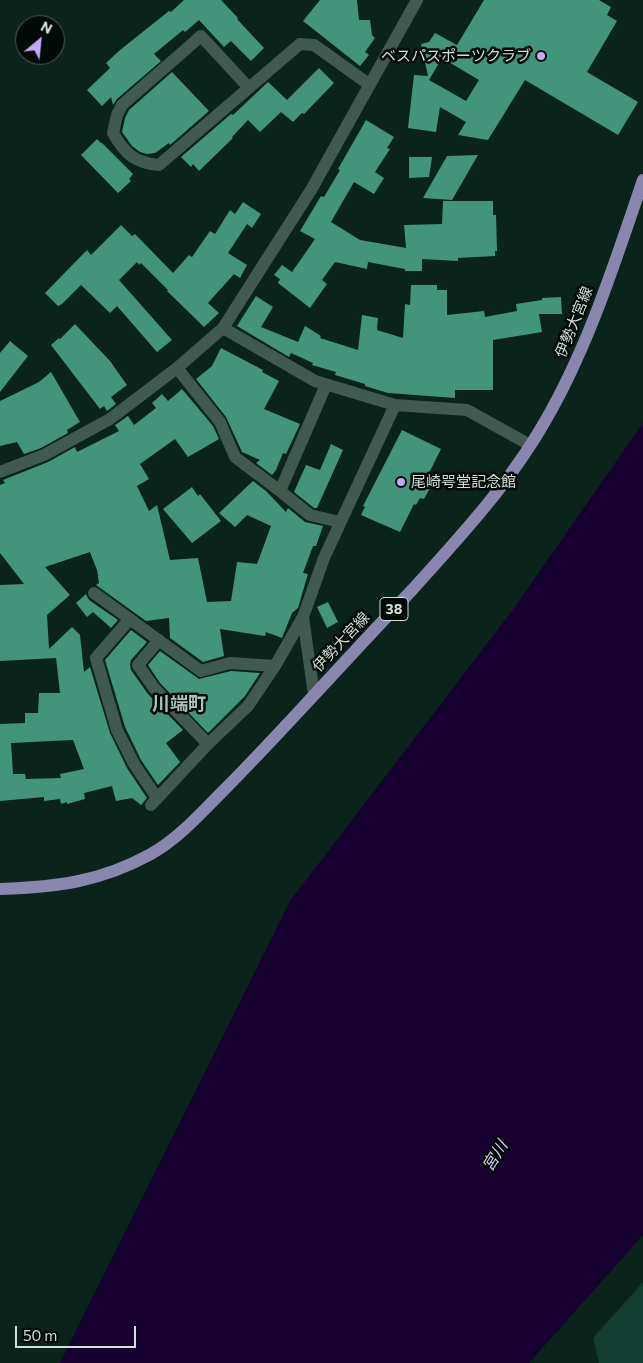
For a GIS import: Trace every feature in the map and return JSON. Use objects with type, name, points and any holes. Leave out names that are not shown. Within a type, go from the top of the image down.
[{"type":"main road","name":"伊勢大宮線","points":[[0,889],[66,884],[98,878],[151,854],[172,840],[190,824],[314,695],[464,534],[545,423],[571,372],[618,255],[643,180]]},
{"type":"street","points":[[0,472],[44,455],[110,419],[177,368],[223,328],[310,190],[417,0]]},
{"type":"street","points":[[249,88],[200,36],[122,105],[117,115],[114,133],[123,149],[132,158],[148,164],[159,165],[249,88],[300,44],[314,45],[370,85]]},
{"type":"street","points":[[223,328],[315,381],[396,405],[467,410],[530,445]]},
{"type":"street","points":[[177,368],[220,422],[235,456],[310,515],[340,522]]},
{"type":"street","points":[[280,491],[326,384]]},
{"type":"street","points":[[130,619],[96,658],[117,730],[154,801],[208,744],[248,706],[275,666],[303,617],[324,558],[396,405]]},
{"type":"street","points":[[94,593],[201,671],[230,663],[275,666]]},
{"type":"street","points":[[303,617],[314,695]]},
{"type":"street","points":[[159,640],[138,665],[154,688],[208,744]]},
{"type":"green space","points":[[643,1282],[643,1363],[599,1363],[593,1338]]},
{"type":"water","name":"宮川","points":[[643,423],[643,1235],[529,1363],[60,1363],[290,901],[512,611]]},
{"type":"building","points":[[184,0],[221,0],[264,48],[251,61],[231,41],[224,47],[199,20],[185,32],[183,30],[154,54],[161,61],[117,99],[113,105],[111,97],[102,106],[87,90],[110,68],[106,63]]},
{"type":"building","points":[[320,0],[357,0],[359,20],[370,20],[372,35],[375,38],[365,52],[369,55],[360,66],[303,21]]},
{"type":"building","name":"ベスパスポーツクラブ","points":[[484,0],[599,0],[611,7],[607,15],[617,21],[587,72],[638,102],[618,135],[525,80],[488,140],[458,135],[466,122],[440,107],[436,132],[408,128],[414,75],[428,76],[421,44],[429,42],[435,33],[457,45]],"holes":[[[442,58],[479,80],[466,101],[429,80]]]},
{"type":"building","points":[[319,68],[334,83],[304,114],[302,113],[293,122],[281,112],[260,132],[248,120],[233,138],[199,171],[193,164],[191,167],[181,157],[231,114],[233,115],[268,82],[287,100]]},
{"type":"building","points":[[172,72],[209,111],[170,145],[169,143],[155,153],[147,154],[140,152],[132,146],[122,132],[125,118],[129,110]]},
{"type":"building","points":[[366,120],[394,137],[387,148],[390,149],[375,172],[384,178],[374,194],[354,182],[331,222],[360,240],[406,248],[404,225],[442,224],[443,201],[493,201],[493,215],[496,215],[497,251],[495,251],[495,256],[458,258],[458,261],[422,259],[422,271],[405,271],[405,269],[368,262],[367,269],[335,262],[322,280],[327,284],[310,308],[278,283],[280,279],[274,275],[282,265],[292,272],[315,239],[300,231],[321,196],[324,197]]},
{"type":"building","points":[[97,139],[133,174],[129,179],[131,181],[118,193],[81,155]]},
{"type":"building","points":[[478,155],[452,200],[423,198],[447,156]]},
{"type":"building","points":[[409,157],[432,157],[429,177],[409,178]]},
{"type":"building","points":[[243,202],[261,214],[252,228],[247,224],[228,253],[247,265],[240,278],[234,274],[208,303],[219,313],[204,327],[141,263],[139,265],[137,262],[119,280],[172,340],[157,352],[117,306],[110,313],[81,285],[58,306],[45,293],[87,250],[91,255],[121,225],[132,236],[135,234],[173,273],[189,255],[192,257],[210,231],[215,234],[230,210],[235,214]]},
{"type":"building","points":[[411,285],[437,285],[437,290],[447,290],[447,315],[484,311],[485,317],[517,311],[516,304],[542,300],[542,298],[561,297],[562,314],[539,314],[542,332],[493,340],[493,390],[455,390],[455,398],[388,393],[365,386],[365,384],[335,375],[336,372],[312,365],[313,363],[291,353],[289,357],[237,326],[256,296],[273,307],[261,327],[298,342],[305,326],[321,336],[320,338],[358,350],[362,315],[378,318],[377,330],[403,338],[405,304],[410,305]]},
{"type":"building","points":[[75,324],[110,361],[127,385],[111,397],[116,404],[107,411],[104,406],[100,409],[51,345]]},
{"type":"building","points":[[10,341],[28,356],[0,392],[0,353]]},
{"type":"building","points":[[221,348],[263,370],[262,372],[279,381],[264,409],[300,424],[286,454],[283,453],[272,475],[256,463],[260,460],[242,452],[226,417],[196,379],[212,366]]},
{"type":"building","points":[[51,372],[80,422],[67,430],[68,433],[41,448],[24,454],[17,442],[0,446],[0,401],[39,382]]},
{"type":"building","points":[[182,389],[213,426],[219,439],[188,457],[175,439],[140,464],[149,479],[137,486],[149,511],[157,505],[170,560],[198,558],[207,602],[231,601],[237,562],[257,564],[271,526],[247,515],[235,527],[219,513],[253,481],[266,491],[286,512],[288,508],[305,522],[323,526],[303,573],[308,574],[298,608],[292,613],[282,638],[266,632],[265,636],[220,629],[224,656],[203,662],[170,638],[169,618],[146,621],[96,585],[99,583],[97,570],[90,552],[45,567],[70,595],[47,615],[49,649],[72,627],[80,635],[84,672],[90,667],[110,733],[127,768],[147,798],[141,805],[132,798],[116,801],[112,786],[84,793],[85,799],[67,804],[67,802],[61,804],[60,799],[44,801],[44,797],[0,801],[0,724],[25,723],[25,713],[38,713],[39,693],[60,693],[56,658],[0,661],[0,585],[24,584],[0,553],[0,485],[5,483],[3,480],[48,462],[75,447],[77,452],[119,431],[115,425],[128,416],[134,425],[156,408],[152,403],[162,394],[168,401]],"holes":[[[73,740],[84,769],[60,774],[61,778],[26,779],[25,774],[13,774],[11,743]]]},
{"type":"building","name":"尾崎咢堂記念館","points":[[402,430],[441,449],[427,477],[429,478],[425,485],[430,488],[424,499],[420,498],[416,505],[414,504],[400,532],[361,515],[365,507],[363,506]]},
{"type":"building","points":[[331,444],[343,450],[317,508],[314,508],[294,492],[306,465],[320,470]]},
{"type":"building","points":[[192,487],[198,496],[200,494],[221,521],[192,543],[163,509]]},
{"type":"building","points":[[86,594],[89,600],[118,620],[111,628],[93,612],[87,617],[76,603]]},
{"type":"building","points":[[328,602],[338,622],[327,628],[317,607]]},
{"type":"building","points":[[131,630],[147,642],[131,660],[131,670],[148,694],[183,730],[166,743],[180,762],[158,785],[141,760],[125,727],[105,660]]},
{"type":"building","points":[[160,651],[199,679],[231,671],[260,673],[245,696],[208,733],[160,683],[148,665]]},
{"type":"place","name":"ベスパスポーツクラブ","points":[[541,56]]},
{"type":"place","name":"尾崎咢堂記念館","points":[[401,482]]},
{"type":"district","name":"川端町","points":[[179,704]]}]
